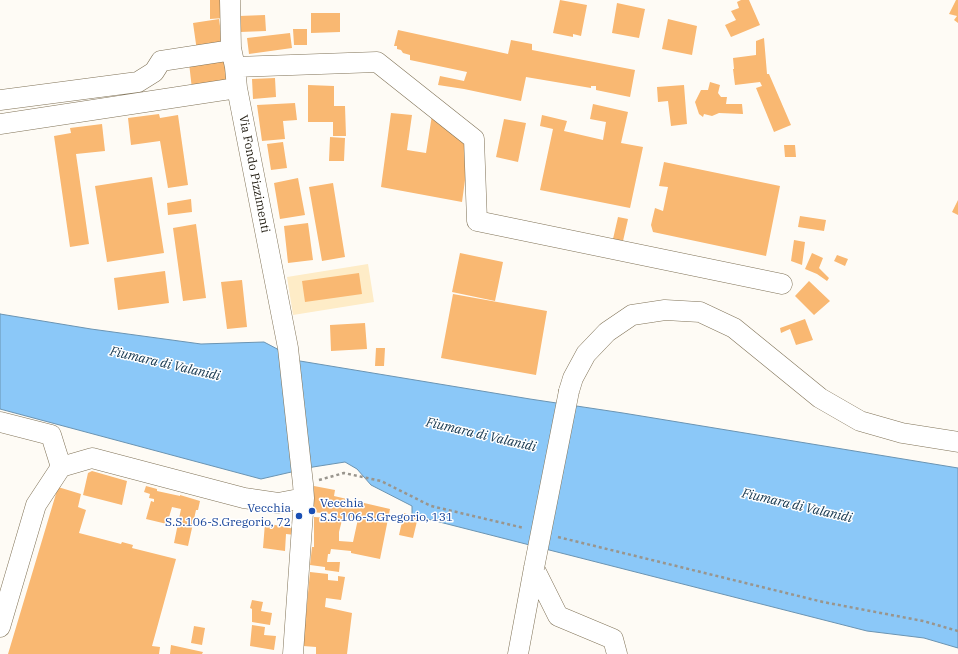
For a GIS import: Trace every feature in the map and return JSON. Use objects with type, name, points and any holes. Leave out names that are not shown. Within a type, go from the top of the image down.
[{"type":"street","name":"Via Fondo Pizzimenti","points":[[230,0],[233,57],[237,88],[288,348],[303,487],[293,654]]},
{"type":"street","points":[[0,100],[138,82],[154,72],[160,61],[226,50],[233,57],[377,62],[474,139],[477,221],[782,284]]},
{"type":"street","points":[[0,124],[237,88]]},
{"type":"street","points":[[518,654],[569,391],[573,378],[586,354],[607,332],[632,315],[665,310],[700,312],[734,328],[820,398],[860,421],[902,433],[958,442]]},
{"type":"street","points":[[0,422],[51,435],[61,467]]},
{"type":"street","points":[[0,627],[36,505],[61,467],[92,458],[244,498],[278,503],[303,487]]},
{"type":"street","points":[[534,568],[558,616],[613,639],[617,654]]},
{"type":"path","points":[[303,487],[344,473],[381,481],[431,506],[531,530]]},
{"type":"path","points":[[554,536],[823,602],[923,621],[958,631]]},
{"type":"shaded area","points":[[368,264],[374,302],[293,315],[287,277]]},
{"type":"water","name":"Fiumara di Valanidi","points":[[0,314],[91,329],[201,344],[264,342],[300,361],[958,468],[958,648],[924,638],[867,631],[412,515],[412,506],[371,485],[357,469],[345,462],[313,467],[261,479],[0,409]]},
{"type":"building","points":[[210,0],[224,0],[224,18],[210,19]]},
{"type":"building","points":[[560,0],[587,5],[581,36],[573,34],[573,37],[553,33]]},
{"type":"building","points":[[741,0],[749,0],[760,25],[731,37],[725,25],[736,20],[731,11],[739,8],[737,2]]},
{"type":"building","points":[[956,0],[958,0],[958,23],[954,20],[957,16],[949,14]]},
{"type":"building","points":[[617,3],[645,9],[639,38],[612,33]]},
{"type":"building","points":[[311,13],[340,13],[340,32],[311,33]]},
{"type":"building","points":[[265,15],[266,31],[240,32],[239,16]]},
{"type":"building","points":[[219,19],[223,47],[197,51],[193,23]]},
{"type":"building","points":[[668,19],[697,26],[692,55],[662,49]]},
{"type":"building","points":[[293,29],[307,29],[307,45],[294,45]]},
{"type":"building","points":[[398,30],[508,54],[511,40],[532,44],[532,50],[635,70],[630,97],[596,90],[596,86],[591,86],[591,88],[526,77],[521,101],[438,85],[440,76],[464,81],[467,72],[410,60],[410,55],[403,53],[401,50],[397,49],[397,46],[394,46]]},
{"type":"building","points":[[290,33],[292,48],[249,54],[247,38]]},
{"type":"building","points":[[764,38],[767,74],[769,74],[791,125],[774,132],[756,88],[762,86],[760,82],[735,85],[733,69],[733,58],[756,55],[756,41]]},
{"type":"building","points":[[228,58],[231,83],[192,89],[189,63]]},
{"type":"building","points":[[275,78],[276,97],[253,99],[252,79]]},
{"type":"building","points":[[710,82],[720,85],[718,93],[721,97],[727,97],[726,104],[742,104],[743,114],[719,113],[712,116],[704,114],[703,117],[699,114],[695,102],[701,90],[708,90]]},
{"type":"building","points":[[308,85],[334,86],[334,106],[345,106],[346,136],[333,136],[333,122],[308,122]]},
{"type":"building","points":[[684,85],[687,124],[671,126],[668,101],[658,102],[657,87]]},
{"type":"building","points":[[295,103],[297,120],[283,121],[285,139],[262,141],[257,105]]},
{"type":"building","points":[[593,104],[628,112],[621,143],[643,147],[630,208],[540,190],[553,129],[540,126],[542,115],[567,121],[564,131],[603,140],[606,122],[590,119]]},
{"type":"building","points":[[391,113],[412,115],[407,150],[426,153],[432,115],[470,144],[462,202],[381,187]]},
{"type":"building","points":[[159,114],[160,118],[178,115],[188,185],[168,188],[160,141],[131,145],[128,118]]},
{"type":"building","points":[[504,119],[526,123],[518,162],[496,157]]},
{"type":"building","points":[[102,124],[105,151],[76,154],[89,244],[70,247],[54,136],[71,133],[70,128]]},
{"type":"building","points":[[330,137],[345,138],[344,161],[329,161]]},
{"type":"building","points":[[283,142],[287,168],[271,170],[267,144]]},
{"type":"building","points":[[784,145],[795,145],[796,157],[785,157]]},
{"type":"building","points":[[664,162],[780,186],[766,256],[653,232],[651,225],[655,208],[663,211],[668,187],[659,186]]},
{"type":"building","points":[[152,177],[164,253],[107,262],[95,186]]},
{"type":"building","points":[[298,178],[305,215],[280,219],[274,183]]},
{"type":"building","points":[[333,183],[345,257],[322,261],[309,187]]},
{"type":"building","points":[[191,199],[192,212],[168,215],[167,203]]},
{"type":"building","points":[[958,200],[958,215],[952,212]]},
{"type":"building","points":[[800,216],[826,220],[824,231],[798,227]]},
{"type":"building","points":[[618,217],[628,219],[623,241],[613,239]]},
{"type":"building","points":[[308,223],[313,260],[288,263],[284,226]]},
{"type":"building","points":[[196,224],[206,298],[183,301],[173,228]]},
{"type":"building","points":[[794,240],[805,242],[802,265],[791,261]]},
{"type":"building","points":[[460,253],[503,262],[495,301],[452,292]]},
{"type":"building","points":[[812,253],[823,258],[819,268],[829,278],[827,281],[817,274],[805,269]]},
{"type":"building","points":[[837,255],[848,259],[845,266],[834,261]]},
{"type":"building","points":[[165,271],[169,303],[118,310],[114,278]]},
{"type":"building","points":[[359,273],[362,294],[305,302],[302,281]]},
{"type":"building","points":[[242,280],[247,327],[227,329],[221,282]]},
{"type":"building","points":[[809,281],[830,301],[814,315],[795,296]]},
{"type":"building","points":[[453,294],[547,311],[536,375],[441,358]]},
{"type":"building","points":[[805,319],[813,340],[796,345],[790,329],[781,333],[780,328]]},
{"type":"building","points":[[365,323],[367,349],[331,351],[330,325]]},
{"type":"building","points":[[376,348],[385,348],[384,366],[375,366]]},
{"type":"building","points":[[92,471],[127,481],[122,505],[83,495],[88,473]]},
{"type":"building","points":[[146,486],[157,489],[157,491],[180,495],[200,501],[198,510],[196,510],[188,546],[174,543],[181,509],[172,507],[167,524],[146,519],[151,501],[154,502],[154,499],[149,498],[150,494],[144,492]]},
{"type":"building","points":[[314,486],[335,490],[334,496],[390,509],[380,559],[351,553],[351,551],[331,549],[330,554],[328,554],[327,562],[340,562],[339,572],[325,570],[325,567],[310,565],[312,547],[314,547],[314,517],[330,518],[331,514],[312,512]],"holes":[[[343,516],[358,519],[353,542],[339,541],[339,532]]]},
{"type":"building","points":[[58,487],[81,494],[78,507],[86,510],[79,533],[121,544],[122,542],[133,545],[132,548],[176,559],[152,646],[160,647],[159,654],[8,654]]},
{"type":"building","points":[[404,513],[418,517],[413,538],[399,535]]},
{"type":"building","points":[[265,523],[295,529],[295,535],[286,534],[285,551],[263,548]]},
{"type":"building","points":[[310,572],[328,574],[328,580],[338,581],[338,576],[345,577],[341,600],[326,598],[325,607],[352,613],[347,654],[316,654],[316,647],[303,646]]},
{"type":"building","points":[[252,600],[263,602],[261,611],[272,613],[270,625],[252,622],[252,609],[250,608]]},
{"type":"building","points":[[252,625],[265,627],[264,635],[276,636],[274,650],[250,646]]},
{"type":"building","points":[[194,626],[205,628],[202,645],[191,643]]},
{"type":"building","points":[[171,645],[203,652],[202,654],[170,654]]},
{"type":"place","name":"Vecchia S.S.106-S.Gregorio, 131","points":[[312,511]]},
{"type":"place","name":"Vecchia S.S.106-S.Gregorio, 72","points":[[299,516]]}]
